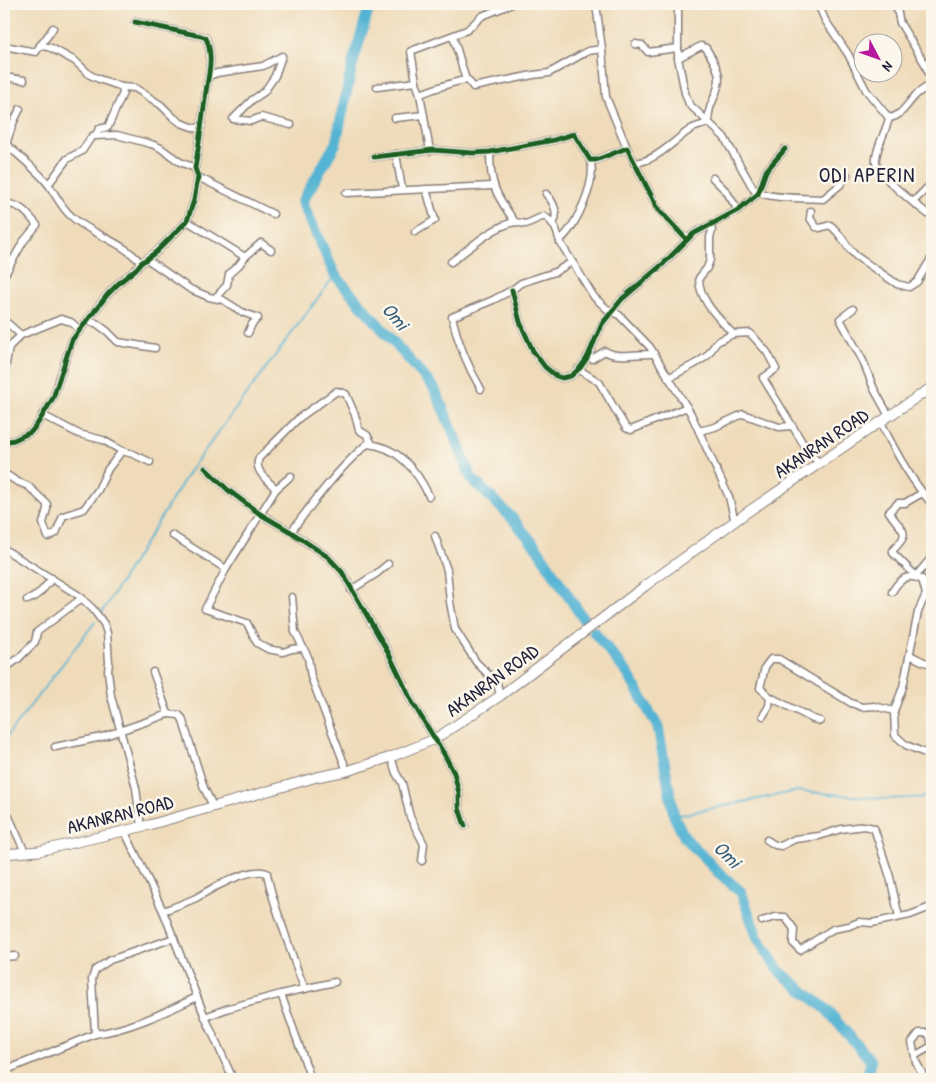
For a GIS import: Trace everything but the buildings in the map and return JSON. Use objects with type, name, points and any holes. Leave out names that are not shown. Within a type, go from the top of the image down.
[{"type":"main road","name":"AKANRAN ROAD","points":[[4,854],[39,851],[141,827],[391,757],[435,739],[500,696],[645,586],[735,522],[932,387]]},
{"type":"street","points":[[430,151],[411,51],[470,29],[482,16],[512,4]]},
{"type":"street","points":[[596,4],[606,97],[627,148],[658,209],[687,240]]},
{"type":"street","points":[[678,4],[678,58],[685,94],[689,104],[710,122],[724,138],[750,186],[758,194],[767,196],[823,199],[840,185],[847,175]]},
{"type":"street","points":[[826,4],[818,4],[825,20],[848,54],[866,90],[889,118]]},
{"type":"street","points":[[889,118],[894,118],[899,114],[916,94],[932,83],[926,64],[900,23],[896,4]]},
{"type":"street","points":[[4,442],[14,440],[31,432],[53,398],[72,340],[108,294],[187,221],[194,200],[198,177],[195,168],[211,56],[206,38],[178,30],[134,22]]},
{"type":"street","points":[[5,48],[36,52],[53,28]]},
{"type":"street","points":[[452,36],[466,80],[473,87],[549,73],[588,51],[602,49]]},
{"type":"street","points":[[635,44],[642,45],[648,52],[678,48]]},
{"type":"street","points":[[40,45],[51,48],[75,61],[90,75],[99,80],[122,87],[135,88],[161,104],[173,117],[181,122],[195,128],[201,128]]},
{"type":"street","points":[[678,58],[701,46],[706,48],[711,56],[719,78],[718,86],[707,113],[710,122]]},
{"type":"street","points":[[209,76],[263,66],[282,56],[275,76],[264,92],[252,100],[233,119],[250,121],[261,117],[291,125]]},
{"type":"street","points":[[4,77],[24,80]]},
{"type":"street","points":[[420,94],[466,80]]},
{"type":"street","points":[[377,88],[416,82]]},
{"type":"street","points":[[96,136],[99,129],[108,127],[123,93],[122,87]]},
{"type":"street","points":[[20,109],[5,144],[47,183],[70,215],[89,229],[120,244],[126,250],[190,289],[223,300],[242,312],[258,318],[252,324],[248,333]]},
{"type":"street","points":[[394,118],[424,115]]},
{"type":"street","points":[[889,118],[876,164],[883,175],[932,217]]},
{"type":"street","points":[[634,163],[650,159],[692,129],[710,122]]},
{"type":"street","points":[[374,157],[430,151],[490,152],[554,140],[574,134],[592,164],[591,179],[577,220],[560,242]]},
{"type":"street","points":[[47,183],[51,181],[67,159],[82,151],[92,136],[117,135],[151,144],[159,147],[180,162],[195,168]]},
{"type":"street","points":[[590,160],[596,160],[627,148]]},
{"type":"street","points":[[512,290],[520,322],[534,351],[545,367],[562,378],[571,376],[587,357],[602,324],[622,299],[663,264],[693,234],[738,210],[758,194],[766,171],[785,149]]},
{"type":"street","points":[[490,152],[490,172],[493,186],[514,222]]},
{"type":"street","points":[[396,154],[402,189]]},
{"type":"street","points":[[198,177],[273,214]]},
{"type":"street","points":[[713,178],[726,191],[738,210]]},
{"type":"street","points":[[913,202],[932,183]]},
{"type":"street","points":[[346,193],[493,186]]},
{"type":"street","points":[[415,232],[435,220],[426,189]]},
{"type":"street","points":[[546,194],[551,199],[556,210],[553,224]]},
{"type":"street","points":[[4,204],[18,205],[37,224],[22,242],[4,276]]},
{"type":"street","points":[[811,211],[810,218],[816,227],[830,225],[835,229],[850,251],[897,284],[909,287],[917,282],[932,257]]},
{"type":"street","points":[[451,262],[490,233],[509,223],[526,224],[544,216],[550,220],[560,242],[594,297],[607,309],[625,321],[650,347],[699,431],[729,497],[735,522]]},
{"type":"street","points":[[187,221],[244,258]]},
{"type":"street","points":[[711,225],[710,260],[707,268],[699,278],[699,285],[711,309],[733,334]]},
{"type":"street","points":[[215,298],[227,285],[229,274],[261,243],[271,250]]},
{"type":"street","points":[[481,389],[461,350],[452,317],[512,290],[521,283],[555,272],[572,262]]},
{"type":"street","points":[[853,309],[840,319],[863,361],[874,388],[889,416]]},
{"type":"street","points":[[4,375],[6,346],[21,335],[61,318],[71,322],[80,330]]},
{"type":"street","points":[[4,320],[21,335]]},
{"type":"street","points":[[87,322],[96,323],[118,342],[154,348]]},
{"type":"street","points":[[668,378],[707,356],[718,342],[733,334],[750,333],[767,352],[776,369],[763,378],[806,451],[820,463]]},
{"type":"street","points":[[587,357],[592,359],[604,352],[609,355],[654,354]]},
{"type":"street","points":[[578,369],[599,382],[626,428],[631,430],[687,408]]},
{"type":"street","points":[[276,489],[257,468],[256,463],[259,458],[299,418],[337,391],[346,394],[359,430],[368,435],[372,444]]},
{"type":"street","points":[[699,431],[715,427],[743,414],[779,427],[792,426]]},
{"type":"street","points":[[42,415],[79,434],[103,440],[122,451],[150,462]]},
{"type":"street","points":[[881,422],[896,456],[932,504]]},
{"type":"street","points":[[291,532],[346,463],[367,444],[386,447],[400,457],[422,482],[429,496]]},
{"type":"street","points":[[4,473],[28,486],[46,504],[47,509],[43,523],[48,537],[56,533],[63,516],[84,509],[98,490],[108,469],[122,451]]},
{"type":"street","points":[[205,468],[228,490],[260,514],[291,532],[328,557],[337,566],[388,652],[412,702],[454,773],[459,793],[459,808],[465,826]]},
{"type":"street","points":[[291,476],[276,489],[226,569],[205,609],[247,624],[257,643],[268,649],[283,652],[302,648]]},
{"type":"street","points":[[922,493],[905,503],[898,503],[889,512],[895,523],[905,534],[903,541],[893,550],[893,553],[919,578],[932,585]]},
{"type":"street","points":[[172,535],[226,569]]},
{"type":"street","points":[[435,536],[447,570],[455,629],[476,662],[497,683],[500,696]]},
{"type":"street","points":[[4,549],[82,598],[104,624],[107,633],[110,683],[136,788],[141,827]]},
{"type":"street","points":[[919,578],[932,557]]},
{"type":"street","points":[[351,590],[388,564]]},
{"type":"street","points":[[27,600],[43,590],[52,578]]},
{"type":"street","points":[[892,592],[896,584],[903,578],[919,578]]},
{"type":"street","points":[[919,578],[926,594],[918,612],[903,687],[894,711],[895,735],[906,745],[932,756]]},
{"type":"street","points":[[292,597],[295,632],[308,657],[311,677],[346,770]]},
{"type":"street","points":[[4,669],[18,660],[35,642],[37,632],[82,598]]},
{"type":"street","points":[[910,655],[932,664]]},
{"type":"street","points":[[820,721],[770,697],[760,688],[759,683],[765,667],[772,660],[779,659],[830,688],[851,703],[894,711]]},
{"type":"street","points":[[153,672],[168,714]]},
{"type":"street","points":[[763,716],[769,706],[770,697]]},
{"type":"street","points":[[55,747],[121,731],[168,714],[178,715],[182,718],[204,788],[213,806]]},
{"type":"street","points":[[391,757],[396,773],[402,783],[410,817],[424,844],[422,861]]},
{"type":"street","points":[[4,810],[9,817],[24,852]]},
{"type":"street","points":[[767,840],[781,846],[795,838],[819,836],[841,829],[864,826],[874,828],[890,877],[899,917]]},
{"type":"street","points":[[124,830],[163,911],[205,1017],[233,1079]]},
{"type":"street","points":[[163,911],[195,898],[224,882],[256,871],[267,873],[270,891],[294,964],[305,989]]},
{"type":"street","points":[[762,921],[775,917],[785,917],[794,929],[793,943],[800,950],[833,928],[849,926],[859,922],[872,923],[932,908]]},
{"type":"street","points":[[95,1034],[92,979],[94,970],[110,960],[174,938]]},
{"type":"street","points":[[4,957],[15,956]]},
{"type":"street","points":[[205,1017],[229,1008],[335,982]]},
{"type":"street","points":[[282,994],[311,1079]]},
{"type":"street","points":[[4,1071],[95,1034],[155,1017],[197,997]]},
{"type":"street","points":[[916,1055],[932,1046],[931,1033],[919,1033],[912,1042],[916,1062],[924,1079]]},
{"type":"waterway","name":"Omi","points":[[370,4],[352,66],[336,143],[302,202],[335,275],[434,388],[471,478],[512,518],[537,548],[586,623]]},
{"type":"waterway","points":[[101,614],[191,469],[335,275]]},
{"type":"waterway","points":[[4,740],[95,622]]},
{"type":"waterway","name":"Omi","points":[[594,632],[628,674],[658,727],[674,816],[685,838],[717,871],[741,892],[758,939],[779,971],[826,1009],[871,1061],[867,1079]]},
{"type":"waterway","points":[[674,816],[797,791],[886,799],[932,797]]},
{"type":"cycle path","points":[[4,442],[14,440],[31,432],[53,398],[72,340],[108,294],[141,263],[156,252],[187,221],[194,200],[198,177],[195,168],[210,68],[209,46],[206,38],[201,36],[135,22]]},
{"type":"cycle path","points":[[374,157],[433,150],[473,153],[490,152],[554,140],[574,134],[590,160],[596,160],[627,148],[658,209],[687,240]]},
{"type":"cycle path","points":[[512,290],[520,322],[533,351],[545,367],[556,376],[562,378],[571,376],[587,358],[602,324],[622,299],[663,264],[693,234],[738,210],[758,194],[766,171],[785,149]]},
{"type":"cycle path","points":[[205,468],[228,490],[260,514],[328,557],[342,572],[388,652],[412,702],[454,773],[459,793],[459,808],[465,826]]},
{"type":"district","name":"ODI APERIN","points":[[867,174]]}]
